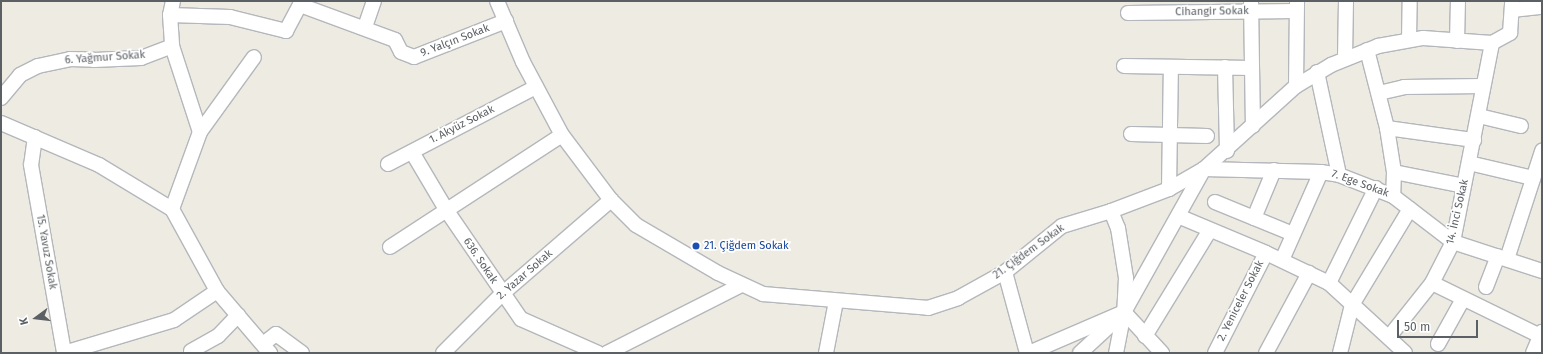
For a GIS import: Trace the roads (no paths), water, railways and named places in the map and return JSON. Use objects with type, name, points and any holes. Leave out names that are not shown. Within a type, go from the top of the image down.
[{"type":"street","points":[[173,1],[170,15],[172,46],[200,132]]},
{"type":"street","points":[[365,27],[374,1]]},
{"type":"street","name":"21. Çiğdem Sokak","points":[[497,1],[536,87],[562,135],[611,200],[636,225],[741,284],[763,294],[928,308],[958,298],[1005,272],[1062,226],[1111,211],[1168,189],[1204,168],[1227,151],[1296,86],[1317,72],[1345,58],[1366,50],[1423,38],[1492,43]]},
{"type":"street","points":[[1345,58],[1346,1]]},
{"type":"street","points":[[1409,40],[1410,1]]},
{"type":"street","points":[[1457,41],[1458,1]]},
{"type":"street","name":"9. Yalçın Sokak","points":[[170,15],[230,17],[286,31],[300,5],[365,27],[395,40],[401,52],[414,57],[506,21]]},
{"type":"street","points":[[1251,6],[1253,126]]},
{"type":"street","name":"Cihangir Sokak","points":[[1128,13],[1251,6],[1297,6]]},
{"type":"street","points":[[1296,86],[1297,6]]},
{"type":"street","points":[[1492,43],[1510,33],[1512,6],[1542,8]]},
{"type":"street","name":"14. İnci Sokak","points":[[1392,344],[1432,283],[1452,242],[1479,116],[1483,86],[1492,43]]},
{"type":"street","name":"6. Yağmur Sokak","points":[[1,98],[20,75],[38,66],[70,59],[94,60],[141,58],[172,46]]},
{"type":"street","points":[[1366,50],[1379,93],[1386,128],[1394,172],[1393,196]]},
{"type":"street","points":[[172,209],[200,132],[254,57]]},
{"type":"street","points":[[1124,66],[1252,68]]},
{"type":"street","points":[[1168,189],[1171,67]]},
{"type":"street","points":[[1225,67],[1227,151]]},
{"type":"street","points":[[1317,72],[1339,175]]},
{"type":"street","points":[[1379,93],[1404,87],[1483,86]]},
{"type":"street","name":"1. Akyüz Sokak","points":[[388,164],[536,87]]},
{"type":"street","points":[[1479,116],[1521,126]]},
{"type":"street","points":[[1,123],[99,165],[172,209],[217,291],[266,349],[276,334],[302,353]]},
{"type":"street","points":[[1386,128],[1474,140]]},
{"type":"street","points":[[1131,134],[1207,136]]},
{"type":"street","points":[[390,247],[562,135]]},
{"type":"street","name":"15. Yavuz Sokak","points":[[35,137],[31,165],[64,353],[174,320],[217,291]]},
{"type":"street","points":[[1486,287],[1503,257],[1542,151]]},
{"type":"street","name":"636. Sokak","points":[[412,152],[447,211],[502,294],[521,319],[598,353]]},
{"type":"street","points":[[1469,163],[1533,178]]},
{"type":"street","points":[[1080,353],[1124,312],[1204,168]]},
{"type":"street","name":"7. Ege Sokak","points":[[1204,168],[1321,172],[1339,175],[1376,188],[1393,196],[1452,242]]},
{"type":"street","points":[[1254,218],[1274,170]]},
{"type":"street","points":[[1282,260],[1321,172]]},
{"type":"street","points":[[1394,172],[1464,186]]},
{"type":"street","points":[[1329,284],[1376,188]]},
{"type":"street","name":"2. Yazar Sokak","points":[[443,353],[502,294],[611,200]]},
{"type":"street","points":[[1215,202],[1294,234]]},
{"type":"street","points":[[1340,353],[1352,305],[1410,209]]},
{"type":"street","points":[[1111,211],[1118,228],[1126,278],[1124,312],[1116,353]]},
{"type":"street","points":[[1178,216],[1266,254]]},
{"type":"street","points":[[1145,336],[1210,230]]},
{"type":"street","points":[[1452,242],[1503,257],[1542,271]]},
{"type":"street","name":"2. Yeniceler Sokak","points":[[1215,353],[1266,254],[1282,260],[1329,284],[1392,344],[1405,353]]},
{"type":"street","points":[[1005,272],[1028,353],[1124,312]]},
{"type":"street","points":[[1266,353],[1309,273]]},
{"type":"street","points":[[1432,283],[1463,299],[1541,334],[1534,353]]},
{"type":"street","points":[[607,353],[741,284]]},
{"type":"street","points":[[1438,344],[1463,299]]},
{"type":"street","points":[[826,353],[836,301]]},
{"type":"street","points":[[1124,312],[1162,353]]},
{"type":"street","points":[[191,351],[218,336],[238,316]]},
{"type":"place","name":"21. Çiğdem Sokak","points":[[696,246]]}]
